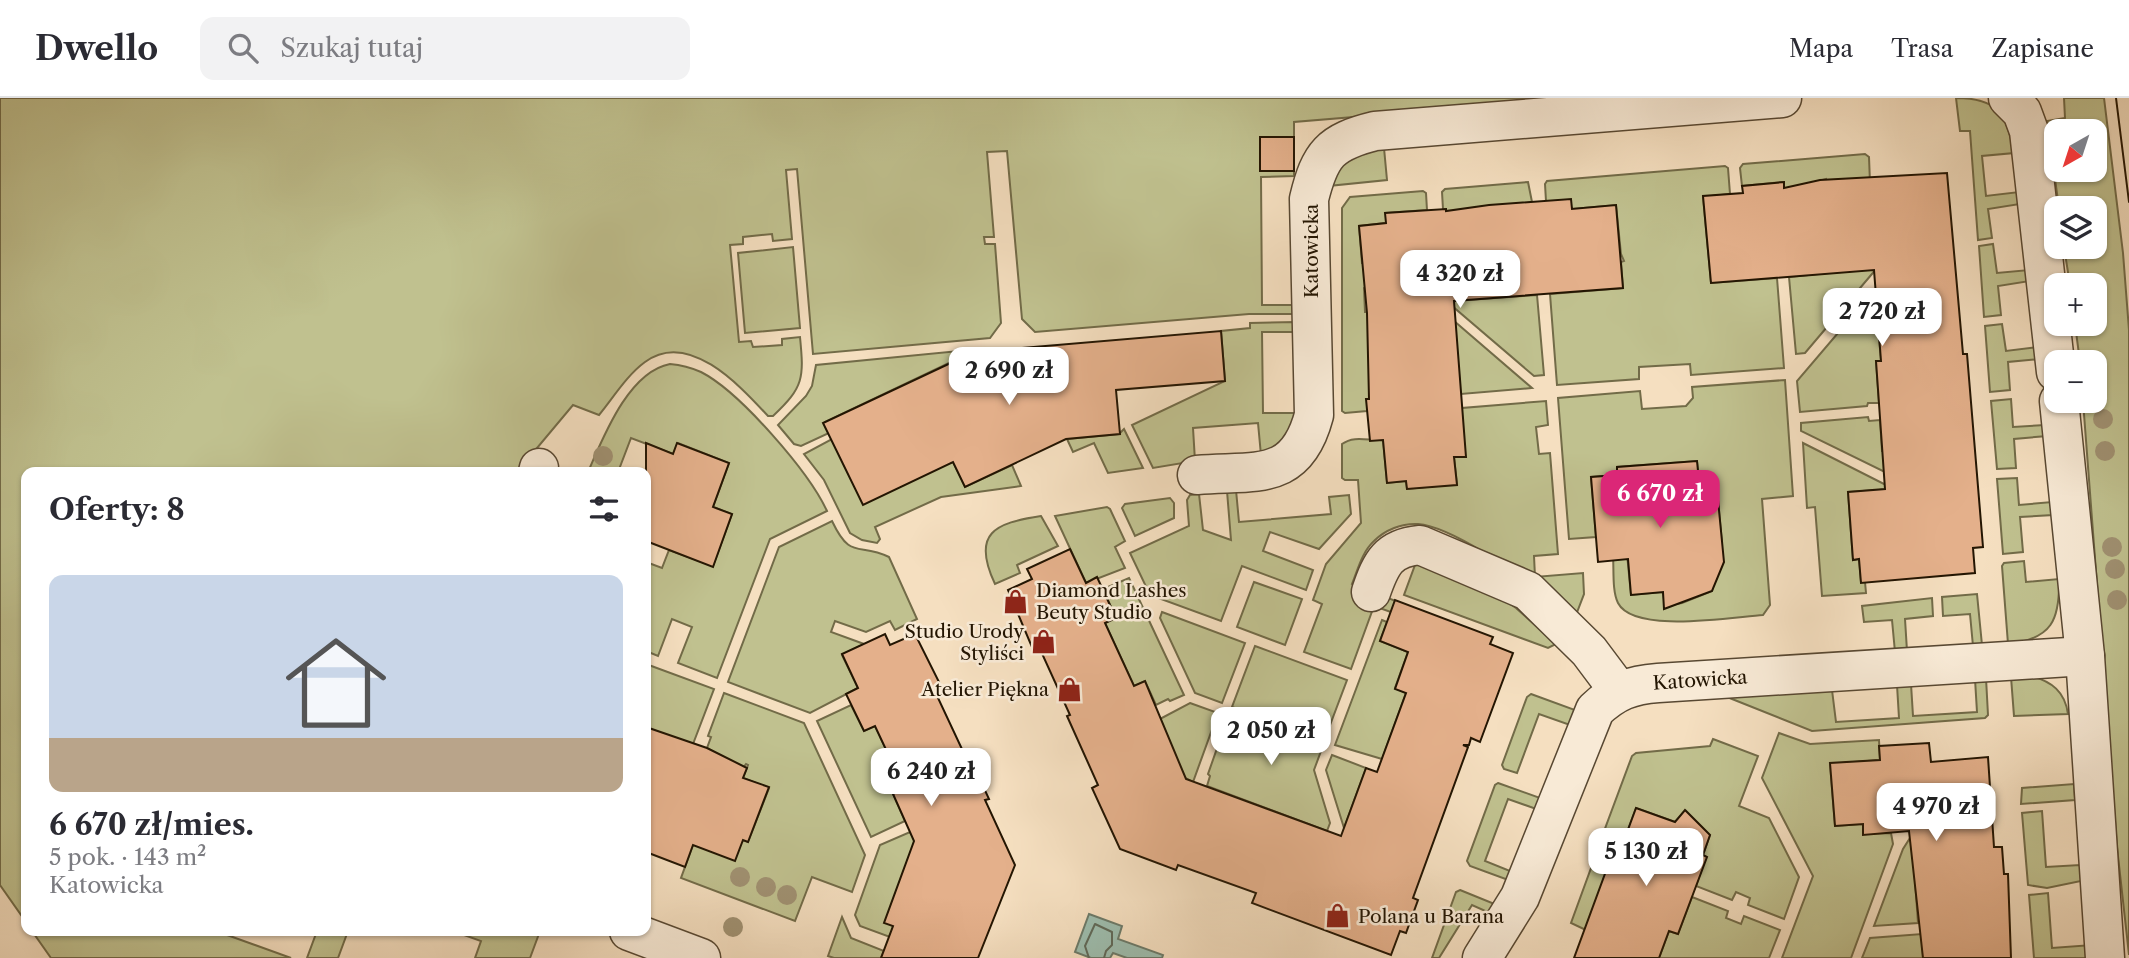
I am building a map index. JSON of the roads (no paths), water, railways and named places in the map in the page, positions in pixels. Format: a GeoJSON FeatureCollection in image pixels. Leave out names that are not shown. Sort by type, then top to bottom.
{"type":"FeatureCollection","features":[{"type":"Feature","properties":{"kind":"street","name":"Katowicka"},"geometry":{"type":"LineString","coordinates":[[1197,475],[1279,468],[1296,455],[1307,438],[1314,415],[1309,200],[1315,176],[1328,153],[1346,138],[1375,131],[1782,98]]}},
{"type":"Feature","properties":{"kind":"street"},"geometry":{"type":"LineString","coordinates":[[2008,98],[2022,112],[2029,131],[2054,350]]}},
{"type":"Feature","properties":{"kind":"street"},"geometry":{"type":"LineString","coordinates":[[2060,413],[2085,656],[2105,958]]}},
{"type":"Feature","properties":{"kind":"street"},"geometry":{"type":"LineString","coordinates":[[1371,592],[1379,570],[1388,557],[1402,547],[1420,544],[1528,591],[1590,651],[1619,691]]}},
{"type":"Feature","properties":{"kind":"street","name":"Katowicka"},"geometry":{"type":"LineString","coordinates":[[1482,958],[1520,897],[1595,710],[1619,691],[1635,685],[1685,681],[2085,656]]}},
{"type":"Feature","properties":{"kind":"street"},"geometry":{"type":"LineString","coordinates":[[642,936],[701,958]]}},
{"type":"Feature","properties":{"kind":"water"},"geometry":{"type":"Polygon","coordinates":[[[1089,914],[1122,926],[1118,939],[1163,955],[1162,958],[1127,958],[1113,953],[1110,958],[1091,958],[1075,952],[1089,914]]]}},
{"type":"Feature","properties":{"kind":"tram line"},"geometry":{"type":"LineString","coordinates":[[2116,98],[2129,202]]}},
{"type":"Feature","properties":{"kind":"place","name":"Diamond Lashes Beuty Studio"},"geometry":{"type":"Point","coordinates":[1016,601]}},
{"type":"Feature","properties":{"kind":"place","name":"Studio Urody Styliści"},"geometry":{"type":"Point","coordinates":[1044,642]}},
{"type":"Feature","properties":{"kind":"place","name":"Atelier Piękna"},"geometry":{"type":"Point","coordinates":[1069,689]}},
{"type":"Feature","properties":{"kind":"place","name":"Polana u Barana"},"geometry":{"type":"Point","coordinates":[1338,916]}}]}
